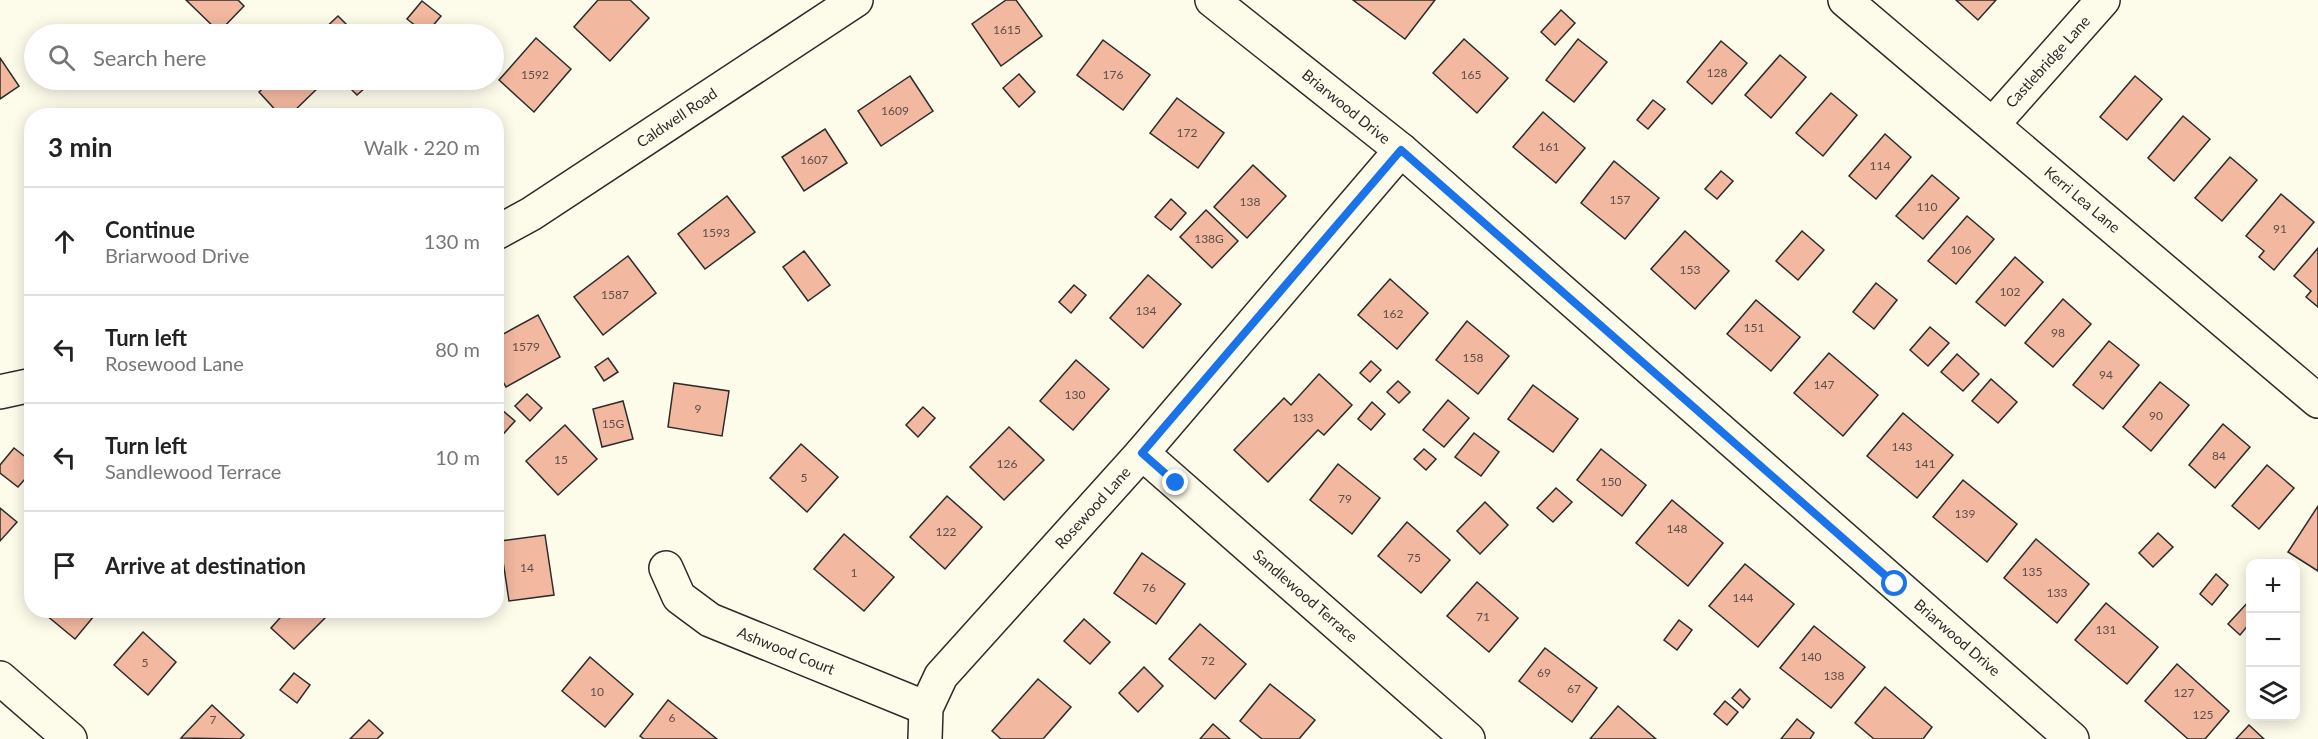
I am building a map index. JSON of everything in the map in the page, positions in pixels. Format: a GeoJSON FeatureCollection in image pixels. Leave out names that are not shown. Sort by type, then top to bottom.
{"type":"FeatureCollection","features":[{"type":"Feature","properties":{"kind":"street","name":"Caldwell Road"},"geometry":{"type":"LineString","coordinates":[[504,228],[540,208],[856,0]]}},
{"type":"Feature","properties":{"kind":"street","name":"Briarwood Drive"},"geometry":{"type":"LineString","coordinates":[[1212,0],[1401,150],[2072,739]]}},
{"type":"Feature","properties":{"kind":"street","name":"Kerri Lea Lane"},"geometry":{"type":"LineString","coordinates":[[1845,0],[2318,401]]}},
{"type":"Feature","properties":{"kind":"street","name":"Castlebridge Lane"},"geometry":{"type":"LineString","coordinates":[[1993,124],[2103,0]]}},
{"type":"Feature","properties":{"kind":"street","name":"Rosewood Lane"},"geometry":{"type":"LineString","coordinates":[[925,723],[941,676],[1142,453],[1401,150]]}},
{"type":"Feature","properties":{"kind":"street"},"geometry":{"type":"LineString","coordinates":[[0,392],[24,387]]}},
{"type":"Feature","properties":{"kind":"street","name":"Sandlewood Terrace"},"geometry":{"type":"LineString","coordinates":[[1142,453],[1468,739]]}},
{"type":"Feature","properties":{"kind":"street","name":"Ashwood Court"},"geometry":{"type":"LineString","coordinates":[[666,568],[679,597],[710,620],[925,723]]}},
{"type":"Feature","properties":{"kind":"street"},"geometry":{"type":"LineString","coordinates":[[0,678],[69,739]]}},
{"type":"Feature","properties":{"kind":"building"},"geometry":{"type":"Polygon","coordinates":[[[186,0],[238,0],[244,6],[227,24],[211,24],[186,0]]]}},
{"type":"Feature","properties":{"kind":"building"},"geometry":{"type":"Polygon","coordinates":[[[598,0],[630,0],[649,18],[610,61],[574,27],[598,0]]]}},
{"type":"Feature","properties":{"kind":"building"},"geometry":{"type":"Polygon","coordinates":[[[1006,0],[1016,0],[1042,36],[1001,66],[972,24],[1006,0]]]}},
{"type":"Feature","properties":{"kind":"building"},"geometry":{"type":"Polygon","coordinates":[[[1353,0],[1435,0],[1405,39],[1353,0]]]}},
{"type":"Feature","properties":{"kind":"building"},"geometry":{"type":"Polygon","coordinates":[[[1956,0],[1996,0],[1978,20],[1956,0]]]}},
{"type":"Feature","properties":{"kind":"building"},"geometry":{"type":"Polygon","coordinates":[[[422,1],[441,16],[434,24],[413,24],[407,19],[422,1]]]}},
{"type":"Feature","properties":{"kind":"building"},"geometry":{"type":"Polygon","coordinates":[[[1561,10],[1575,23],[1555,45],[1541,32],[1561,10]]]}},
{"type":"Feature","properties":{"kind":"building"},"geometry":{"type":"Polygon","coordinates":[[[338,16],[346,24],[330,24],[338,16]]]}},
{"type":"Feature","properties":{"kind":"building"},"geometry":{"type":"Polygon","coordinates":[[[536,38],[571,69],[534,112],[504,85],[504,74],[536,38]]]}},
{"type":"Feature","properties":{"kind":"building"},"geometry":{"type":"Polygon","coordinates":[[[1464,39],[1508,78],[1477,113],[1433,73],[1464,39]]]}},
{"type":"Feature","properties":{"kind":"building"},"geometry":{"type":"Polygon","coordinates":[[[1578,39],[1607,62],[1574,102],[1546,80],[1578,39]]]}},
{"type":"Feature","properties":{"kind":"building"},"geometry":{"type":"Polygon","coordinates":[[[1103,40],[1150,75],[1123,110],[1077,75],[1103,40]]]}},
{"type":"Feature","properties":{"kind":"building"},"geometry":{"type":"Polygon","coordinates":[[[1721,41],[1747,63],[1712,104],[1687,82],[1721,41]]]}},
{"type":"Feature","properties":{"kind":"building"},"geometry":{"type":"Polygon","coordinates":[[[1780,55],[1806,77],[1771,118],[1745,95],[1780,55]]]}},
{"type":"Feature","properties":{"kind":"building"},"geometry":{"type":"Polygon","coordinates":[[[0,58],[19,86],[0,99],[0,58]]]}},
{"type":"Feature","properties":{"kind":"building"},"geometry":{"type":"Polygon","coordinates":[[[1019,74],[1035,92],[1019,107],[1003,88],[1019,74]]]}},
{"type":"Feature","properties":{"kind":"building"},"geometry":{"type":"Polygon","coordinates":[[[910,76],[933,111],[881,146],[858,111],[910,76]]]}},
{"type":"Feature","properties":{"kind":"building"},"geometry":{"type":"Polygon","coordinates":[[[2135,76],[2162,99],[2127,140],[2100,117],[2135,76]]]}},
{"type":"Feature","properties":{"kind":"building"},"geometry":{"type":"Polygon","coordinates":[[[261,90],[316,90],[297,108],[274,108],[259,92],[261,90]]]}},
{"type":"Feature","properties":{"kind":"building"},"geometry":{"type":"Polygon","coordinates":[[[352,90],[363,90],[357,95],[352,90]]]}},
{"type":"Feature","properties":{"kind":"building"},"geometry":{"type":"Polygon","coordinates":[[[1831,93],[1857,115],[1823,156],[1796,133],[1831,93]]]}},
{"type":"Feature","properties":{"kind":"building"},"geometry":{"type":"Polygon","coordinates":[[[1177,98],[1224,133],[1198,168],[1150,133],[1177,98]]]}},
{"type":"Feature","properties":{"kind":"building"},"geometry":{"type":"Polygon","coordinates":[[[1653,100],[1665,109],[1648,129],[1637,120],[1653,100]]]}},
{"type":"Feature","properties":{"kind":"building"},"geometry":{"type":"Polygon","coordinates":[[[1543,112],[1585,148],[1556,183],[1513,147],[1543,112]]]}},
{"type":"Feature","properties":{"kind":"building"},"geometry":{"type":"Polygon","coordinates":[[[2183,116],[2210,139],[2174,181],[2148,158],[2183,116]]]}},
{"type":"Feature","properties":{"kind":"building"},"geometry":{"type":"Polygon","coordinates":[[[825,129],[847,163],[804,191],[782,157],[825,129]]]}},
{"type":"Feature","properties":{"kind":"building"},"geometry":{"type":"Polygon","coordinates":[[[1885,134],[1911,157],[1876,199],[1849,176],[1885,134]]]}},
{"type":"Feature","properties":{"kind":"building"},"geometry":{"type":"Polygon","coordinates":[[[2230,157],[2257,180],[2222,221],[2195,198],[2230,157]]]}},
{"type":"Feature","properties":{"kind":"building"},"geometry":{"type":"Polygon","coordinates":[[[1614,161],[1659,198],[1625,239],[1581,203],[1614,161]]]}},
{"type":"Feature","properties":{"kind":"building"},"geometry":{"type":"Polygon","coordinates":[[[1253,165],[1286,196],[1247,238],[1214,207],[1253,165]]]}},
{"type":"Feature","properties":{"kind":"building"},"geometry":{"type":"Polygon","coordinates":[[[1721,171],[1733,181],[1717,199],[1705,189],[1721,171]]]}},
{"type":"Feature","properties":{"kind":"building"},"geometry":{"type":"Polygon","coordinates":[[[1932,175],[1959,198],[1923,239],[1896,216],[1932,175]]]}},
{"type":"Feature","properties":{"kind":"building"},"geometry":{"type":"Polygon","coordinates":[[[2281,194],[2314,222],[2274,270],[2259,257],[2264,251],[2246,236],[2281,194]]]}},
{"type":"Feature","properties":{"kind":"building"},"geometry":{"type":"Polygon","coordinates":[[[727,196],[755,232],[705,269],[678,234],[727,196]]]}},
{"type":"Feature","properties":{"kind":"building"},"geometry":{"type":"Polygon","coordinates":[[[1171,199],[1186,213],[1171,230],[1155,217],[1171,199]]]}},
{"type":"Feature","properties":{"kind":"building"},"geometry":{"type":"Polygon","coordinates":[[[1206,210],[1238,241],[1212,268],[1180,237],[1206,210]]]}},
{"type":"Feature","properties":{"kind":"building"},"geometry":{"type":"Polygon","coordinates":[[[1967,216],[1994,239],[1956,284],[1928,261],[1967,216]]]}},
{"type":"Feature","properties":{"kind":"building"},"geometry":{"type":"Polygon","coordinates":[[[1685,231],[1729,271],[1695,309],[1651,269],[1685,231]]]}},
{"type":"Feature","properties":{"kind":"building"},"geometry":{"type":"Polygon","coordinates":[[[1802,231],[1824,250],[1798,280],[1776,261],[1802,231]]]}},
{"type":"Feature","properties":{"kind":"building"},"geometry":{"type":"Polygon","coordinates":[[[2318,248],[2318,307],[2306,297],[2311,291],[2294,276],[2318,248]]]}},
{"type":"Feature","properties":{"kind":"building"},"geometry":{"type":"Polygon","coordinates":[[[804,251],[830,285],[808,301],[783,267],[804,251]]]}},
{"type":"Feature","properties":{"kind":"building"},"geometry":{"type":"Polygon","coordinates":[[[628,256],[656,293],[603,335],[574,297],[628,256]]]}},
{"type":"Feature","properties":{"kind":"building"},"geometry":{"type":"Polygon","coordinates":[[[2015,257],[2043,282],[2005,326],[1976,302],[2015,257]]]}},
{"type":"Feature","properties":{"kind":"building"},"geometry":{"type":"Polygon","coordinates":[[[1148,275],[1181,304],[1143,348],[1110,318],[1148,275]]]}},
{"type":"Feature","properties":{"kind":"building"},"geometry":{"type":"Polygon","coordinates":[[[1390,279],[1428,313],[1397,349],[1358,315],[1390,279]]]}},
{"type":"Feature","properties":{"kind":"building"},"geometry":{"type":"Polygon","coordinates":[[[1876,283],[1897,300],[1874,329],[1853,312],[1876,283]]]}},
{"type":"Feature","properties":{"kind":"building"},"geometry":{"type":"Polygon","coordinates":[[[1074,285],[1086,295],[1071,313],[1059,302],[1074,285]]]}},
{"type":"Feature","properties":{"kind":"building"},"geometry":{"type":"Polygon","coordinates":[[[2063,299],[2091,324],[2053,367],[2025,343],[2063,299]]]}},
{"type":"Feature","properties":{"kind":"building"},"geometry":{"type":"Polygon","coordinates":[[[1756,300],[1800,337],[1771,371],[1727,334],[1756,300]]]}},
{"type":"Feature","properties":{"kind":"building"},"geometry":{"type":"Polygon","coordinates":[[[538,315],[560,357],[506,387],[504,383],[504,334],[538,315]]]}},
{"type":"Feature","properties":{"kind":"building"},"geometry":{"type":"Polygon","coordinates":[[[1467,321],[1509,356],[1478,394],[1436,360],[1467,321]]]}},
{"type":"Feature","properties":{"kind":"building"},"geometry":{"type":"Polygon","coordinates":[[[1930,327],[1949,343],[1928,366],[1910,350],[1930,327]]]}},
{"type":"Feature","properties":{"kind":"building"},"geometry":{"type":"Polygon","coordinates":[[[2109,341],[2139,365],[2103,409],[2073,385],[2109,341]]]}},
{"type":"Feature","properties":{"kind":"building"},"geometry":{"type":"Polygon","coordinates":[[[1829,353],[1878,395],[1843,436],[1794,393],[1829,353]]]}},
{"type":"Feature","properties":{"kind":"building"},"geometry":{"type":"Polygon","coordinates":[[[1957,354],[1979,374],[1963,391],[1941,372],[1957,354]]]}},
{"type":"Feature","properties":{"kind":"building"},"geometry":{"type":"Polygon","coordinates":[[[608,358],[618,372],[604,381],[595,367],[608,358]]]}},
{"type":"Feature","properties":{"kind":"building"},"geometry":{"type":"Polygon","coordinates":[[[1076,360],[1109,389],[1073,430],[1040,401],[1076,360]]]}},
{"type":"Feature","properties":{"kind":"building"},"geometry":{"type":"Polygon","coordinates":[[[1371,361],[1381,370],[1370,382],[1360,373],[1371,361]]]}},
{"type":"Feature","properties":{"kind":"building"},"geometry":{"type":"Polygon","coordinates":[[[1319,374],[1352,405],[1324,435],[1318,430],[1268,482],[1234,450],[1284,398],[1291,405],[1319,374]]]}},
{"type":"Feature","properties":{"kind":"building"},"geometry":{"type":"Polygon","coordinates":[[[1991,379],[2017,402],[1998,423],[1972,401],[1991,379]]]}},
{"type":"Feature","properties":{"kind":"building"},"geometry":{"type":"Polygon","coordinates":[[[1398,381],[1410,392],[1399,403],[1387,392],[1398,381]]]}},
{"type":"Feature","properties":{"kind":"building"},"geometry":{"type":"Polygon","coordinates":[[[2160,382],[2189,405],[2151,451],[2123,427],[2160,382]]]}},
{"type":"Feature","properties":{"kind":"building"},"geometry":{"type":"Polygon","coordinates":[[[674,383],[729,391],[722,436],[668,427],[674,383]]]}},
{"type":"Feature","properties":{"kind":"building"},"geometry":{"type":"Polygon","coordinates":[[[1533,385],[1578,419],[1553,452],[1508,419],[1533,385]]]}},
{"type":"Feature","properties":{"kind":"building"},"geometry":{"type":"Polygon","coordinates":[[[527,394],[542,408],[530,421],[515,406],[527,394]]]}},
{"type":"Feature","properties":{"kind":"building"},"geometry":{"type":"Polygon","coordinates":[[[1448,400],[1469,418],[1444,447],[1423,430],[1448,400]]]}},
{"type":"Feature","properties":{"kind":"building"},"geometry":{"type":"Polygon","coordinates":[[[623,401],[633,439],[602,447],[593,409],[623,401]]]}},
{"type":"Feature","properties":{"kind":"building"},"geometry":{"type":"Polygon","coordinates":[[[1372,402],[1385,414],[1371,430],[1358,419],[1372,402]]]}},
{"type":"Feature","properties":{"kind":"building"},"geometry":{"type":"Polygon","coordinates":[[[923,407],[935,418],[918,437],[906,425],[923,407]]]}},
{"type":"Feature","properties":{"kind":"building"},"geometry":{"type":"Polygon","coordinates":[[[504,412],[515,421],[504,433],[504,412]]]}},
{"type":"Feature","properties":{"kind":"building"},"geometry":{"type":"Polygon","coordinates":[[[1903,413],[1953,455],[1917,498],[1867,456],[1903,413]]]}},
{"type":"Feature","properties":{"kind":"building"},"geometry":{"type":"Polygon","coordinates":[[[2223,424],[2250,447],[2215,488],[2189,465],[2223,424]]]}},
{"type":"Feature","properties":{"kind":"building"},"geometry":{"type":"Polygon","coordinates":[[[565,425],[597,459],[558,495],[526,461],[565,425]]]}},
{"type":"Feature","properties":{"kind":"building"},"geometry":{"type":"Polygon","coordinates":[[[1009,427],[1044,460],[1004,500],[970,467],[1009,427]]]}},
{"type":"Feature","properties":{"kind":"building"},"geometry":{"type":"Polygon","coordinates":[[[1474,433],[1499,452],[1481,476],[1455,457],[1474,433]]]}},
{"type":"Feature","properties":{"kind":"building"},"geometry":{"type":"Polygon","coordinates":[[[801,444],[838,477],[807,512],[770,478],[801,444]]]}},
{"type":"Feature","properties":{"kind":"building"},"geometry":{"type":"Polygon","coordinates":[[[14,448],[24,456],[24,480],[18,487],[0,473],[0,465],[14,448]]]}},
{"type":"Feature","properties":{"kind":"building"},"geometry":{"type":"Polygon","coordinates":[[[1424,449],[1436,459],[1426,470],[1414,459],[1424,449]]]}},
{"type":"Feature","properties":{"kind":"building"},"geometry":{"type":"Polygon","coordinates":[[[1601,449],[1646,485],[1622,516],[1577,480],[1601,449]]]}},
{"type":"Feature","properties":{"kind":"building"},"geometry":{"type":"Polygon","coordinates":[[[1338,464],[1380,498],[1352,534],[1310,500],[1338,464]]]}},
{"type":"Feature","properties":{"kind":"building"},"geometry":{"type":"Polygon","coordinates":[[[2267,465],[2294,488],[2259,529],[2232,506],[2267,465]]]}},
{"type":"Feature","properties":{"kind":"building"},"geometry":{"type":"Polygon","coordinates":[[[1963,480],[2017,524],[1987,562],[1933,517],[1963,480]]]}},
{"type":"Feature","properties":{"kind":"building"},"geometry":{"type":"Polygon","coordinates":[[[1556,488],[1572,502],[1553,522],[1537,508],[1556,488]]]}},
{"type":"Feature","properties":{"kind":"building"},"geometry":{"type":"Polygon","coordinates":[[[947,496],[982,527],[945,569],[910,537],[947,496]]]}},
{"type":"Feature","properties":{"kind":"building"},"geometry":{"type":"Polygon","coordinates":[[[1672,500],[1723,543],[1688,586],[1636,543],[1672,500]]]}},
{"type":"Feature","properties":{"kind":"building"},"geometry":{"type":"Polygon","coordinates":[[[1485,502],[1508,525],[1480,554],[1457,531],[1485,502]]]}},
{"type":"Feature","properties":{"kind":"building"},"geometry":{"type":"Polygon","coordinates":[[[2318,506],[2318,571],[2288,552],[2318,506]]]}},
{"type":"Feature","properties":{"kind":"building"},"geometry":{"type":"Polygon","coordinates":[[[0,508],[17,522],[0,541],[0,508]]]}},
{"type":"Feature","properties":{"kind":"building"},"geometry":{"type":"Polygon","coordinates":[[[1407,522],[1450,560],[1421,593],[1378,556],[1407,522]]]}},
{"type":"Feature","properties":{"kind":"building"},"geometry":{"type":"Polygon","coordinates":[[[2158,533],[2173,547],[2153,567],[2139,553],[2158,533]]]}},
{"type":"Feature","properties":{"kind":"building"},"geometry":{"type":"Polygon","coordinates":[[[844,534],[894,577],[864,611],[814,569],[844,534]]]}},
{"type":"Feature","properties":{"kind":"building"},"geometry":{"type":"Polygon","coordinates":[[[545,535],[554,595],[509,601],[504,568],[504,540],[545,535]]]}},
{"type":"Feature","properties":{"kind":"building"},"geometry":{"type":"Polygon","coordinates":[[[2036,539],[2089,584],[2057,623],[2004,578],[2036,539]]]}},
{"type":"Feature","properties":{"kind":"building"},"geometry":{"type":"Polygon","coordinates":[[[1142,553],[1185,584],[1156,624],[1114,593],[1142,553]]]}},
{"type":"Feature","properties":{"kind":"building"},"geometry":{"type":"Polygon","coordinates":[[[1745,564],[1794,604],[1758,647],[1709,606],[1745,564]]]}},
{"type":"Feature","properties":{"kind":"building"},"geometry":{"type":"Polygon","coordinates":[[[2216,574],[2228,585],[2212,605],[2200,594],[2216,574]]]}},
{"type":"Feature","properties":{"kind":"building"},"geometry":{"type":"Polygon","coordinates":[[[1477,582],[1518,618],[1489,652],[1447,616],[1477,582]]]}},
{"type":"Feature","properties":{"kind":"building"},"geometry":{"type":"Polygon","coordinates":[[[2106,603],[2158,647],[2127,684],[2075,640],[2106,603]]]}},
{"type":"Feature","properties":{"kind":"building"},"geometry":{"type":"Polygon","coordinates":[[[2246,604],[2246,628],[2240,635],[2228,624],[2246,604]]]}},
{"type":"Feature","properties":{"kind":"building"},"geometry":{"type":"Polygon","coordinates":[[[50,618],[92,618],[75,639],[50,618]]]}},
{"type":"Feature","properties":{"kind":"building"},"geometry":{"type":"Polygon","coordinates":[[[280,618],[325,618],[294,649],[271,628],[280,618]]]}},
{"type":"Feature","properties":{"kind":"building"},"geometry":{"type":"Polygon","coordinates":[[[1084,619],[1110,642],[1090,664],[1064,641],[1084,619]]]}},
{"type":"Feature","properties":{"kind":"building"},"geometry":{"type":"Polygon","coordinates":[[[1679,620],[1692,630],[1677,650],[1664,640],[1679,620]]]}},
{"type":"Feature","properties":{"kind":"building"},"geometry":{"type":"Polygon","coordinates":[[[1200,624],[1246,664],[1215,699],[1169,659],[1200,624]]]}},
{"type":"Feature","properties":{"kind":"building"},"geometry":{"type":"Polygon","coordinates":[[[1814,626],[1865,667],[1831,708],[1780,668],[1814,626]]]}},
{"type":"Feature","properties":{"kind":"building"},"geometry":{"type":"Polygon","coordinates":[[[143,632],[176,662],[148,695],[114,665],[143,632]]]}},
{"type":"Feature","properties":{"kind":"building"},"geometry":{"type":"Polygon","coordinates":[[[1545,648],[1597,688],[1572,722],[1519,681],[1545,648]]]}},
{"type":"Feature","properties":{"kind":"building"},"geometry":{"type":"Polygon","coordinates":[[[590,657],[633,694],[605,727],[562,691],[590,657]]]}},
{"type":"Feature","properties":{"kind":"building"},"geometry":{"type":"Polygon","coordinates":[[[2177,664],[2229,711],[2205,739],[2188,739],[2145,701],[2177,664]]]}},
{"type":"Feature","properties":{"kind":"building"},"geometry":{"type":"Polygon","coordinates":[[[1144,667],[1163,686],[1138,712],[1119,693],[1144,667]]]}},
{"type":"Feature","properties":{"kind":"building"},"geometry":{"type":"Polygon","coordinates":[[[294,673],[310,685],[297,703],[280,690],[294,673]]]}},
{"type":"Feature","properties":{"kind":"building"},"geometry":{"type":"Polygon","coordinates":[[[1038,679],[1071,707],[1043,739],[1001,739],[992,731],[1038,679]]]}},
{"type":"Feature","properties":{"kind":"building"},"geometry":{"type":"Polygon","coordinates":[[[1270,684],[1315,720],[1299,739],[1262,739],[1240,721],[1270,684]]]}},
{"type":"Feature","properties":{"kind":"building"},"geometry":{"type":"Polygon","coordinates":[[[1885,687],[1932,727],[1923,739],[1874,739],[1855,723],[1885,687]]]}},
{"type":"Feature","properties":{"kind":"building"},"geometry":{"type":"Polygon","coordinates":[[[1740,689],[1750,699],[1743,708],[1732,698],[1740,689]]]}},
{"type":"Feature","properties":{"kind":"building"},"geometry":{"type":"Polygon","coordinates":[[[668,700],[717,739],[644,739],[640,736],[668,700]]]}},
{"type":"Feature","properties":{"kind":"building"},"geometry":{"type":"Polygon","coordinates":[[[1725,701],[1738,712],[1727,725],[1714,714],[1725,701]]]}},
{"type":"Feature","properties":{"kind":"building"},"geometry":{"type":"Polygon","coordinates":[[[212,705],[244,735],[240,739],[181,738],[212,705]]]}},
{"type":"Feature","properties":{"kind":"building"},"geometry":{"type":"Polygon","coordinates":[[[1618,706],[1656,739],[1590,739],[1618,706]]]}},
{"type":"Feature","properties":{"kind":"building"},"geometry":{"type":"Polygon","coordinates":[[[1797,719],[1814,733],[1810,739],[1781,739],[1797,719]]]}},
{"type":"Feature","properties":{"kind":"building"},"geometry":{"type":"Polygon","coordinates":[[[369,720],[383,733],[377,739],[350,739],[369,720]]]}},
{"type":"Feature","properties":{"kind":"building"},"geometry":{"type":"Polygon","coordinates":[[[1213,724],[1230,739],[1200,739],[1213,724]]]}},
{"type":"Feature","properties":{"kind":"building"},"geometry":{"type":"Polygon","coordinates":[[[2249,725],[2264,739],[2236,739],[2249,725]]]}},
{"type":"Feature","properties":{"kind":"route"},"geometry":{"type":"LineString","coordinates":[[1176,483],[1142,453],[1401,150],[1895,584]]}}]}
